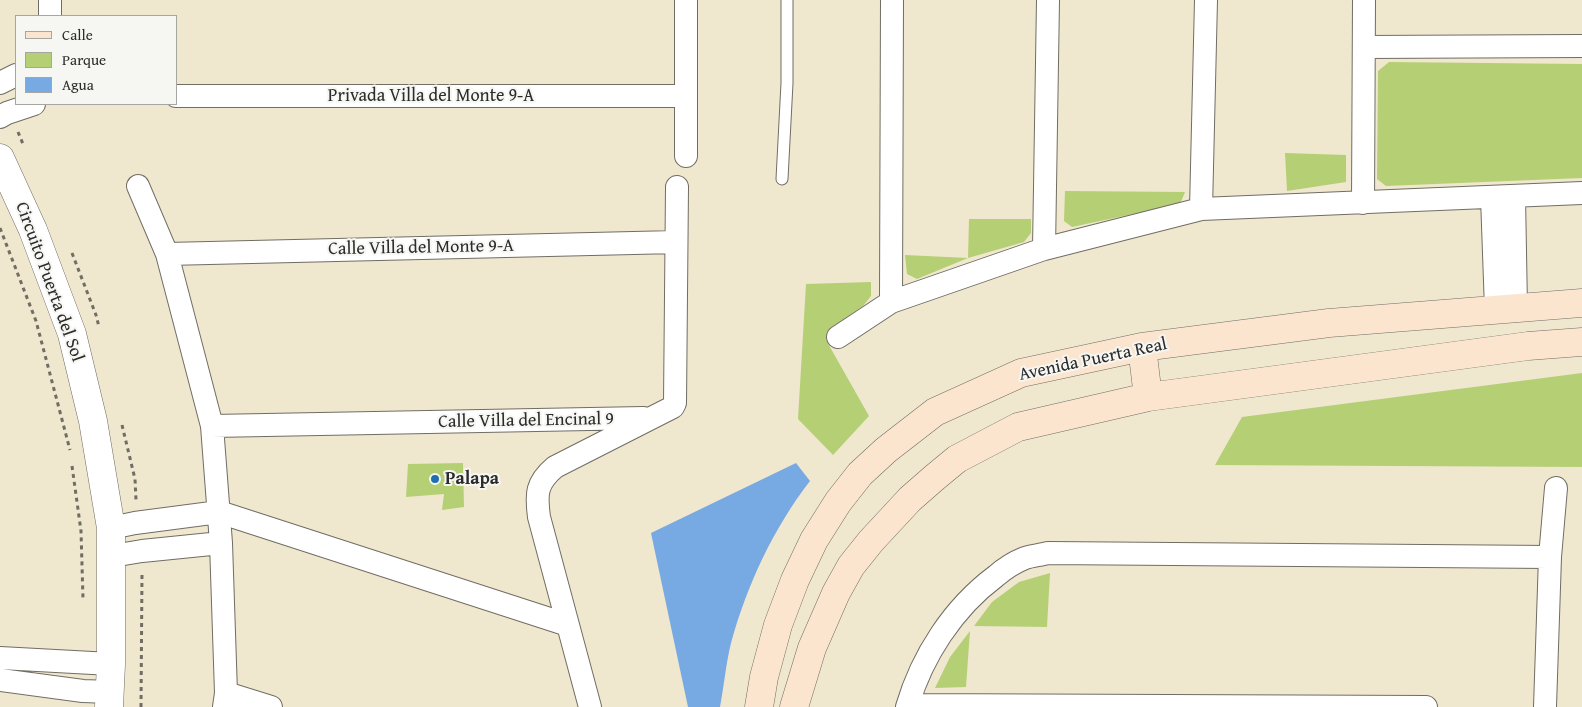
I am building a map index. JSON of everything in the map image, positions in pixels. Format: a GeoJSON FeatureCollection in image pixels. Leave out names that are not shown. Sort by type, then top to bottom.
{"type":"FeatureCollection","features":[{"type":"Feature","properties":{"kind":"main road","name":"Avenida Puerta Real"},"geometry":{"type":"LineString","coordinates":[[759,707],[764,677],[778,625],[795,580],[806,556],[838,502],[860,474],[886,450],[935,412],[1021,373],[1142,347],[1329,323],[1582,303]]}},
{"type":"Feature","properties":{"kind":"main road"},"geometry":{"type":"LineString","coordinates":[[794,707],[812,648],[836,593],[851,566],[871,541],[910,499],[957,459],[1018,427],[1148,397],[1528,346],[1582,342]]}},
{"type":"Feature","properties":{"kind":"main road"},"geometry":{"type":"LineString","coordinates":[[1142,347],[1148,397]]}},
{"type":"Feature","properties":{"kind":"street"},"geometry":{"type":"LineString","coordinates":[[50,0],[50,15]]}},
{"type":"Feature","properties":{"kind":"street"},"geometry":{"type":"LineString","coordinates":[[686,0],[686,156]]}},
{"type":"Feature","properties":{"kind":"street"},"geometry":{"type":"LineString","coordinates":[[891,302],[892,0]]}},
{"type":"Feature","properties":{"kind":"street"},"geometry":{"type":"LineString","coordinates":[[1044,249],[1048,0]]}},
{"type":"Feature","properties":{"kind":"street"},"geometry":{"type":"LineString","coordinates":[[1201,209],[1206,0]]}},
{"type":"Feature","properties":{"kind":"street"},"geometry":{"type":"LineString","coordinates":[[1363,203],[1364,0]]}},
{"type":"Feature","properties":{"kind":"street"},"geometry":{"type":"LineString","coordinates":[[1364,47],[1582,46]]}},
{"type":"Feature","properties":{"kind":"street"},"geometry":{"type":"LineString","coordinates":[[0,83],[15,76]]}},
{"type":"Feature","properties":{"kind":"street","name":"Privada Villa del Monte 9-A"},"geometry":{"type":"LineString","coordinates":[[178,96],[686,96]]}},
{"type":"Feature","properties":{"kind":"street"},"geometry":{"type":"LineString","coordinates":[[3,115],[31,105]]}},
{"type":"Feature","properties":{"kind":"street","name":"Circuito Puerta del Sol"},"geometry":{"type":"LineString","coordinates":[[0,158],[33,230],[72,334],[93,421],[123,525],[112,556],[112,664],[109,699],[83,691],[0,680]]}},
{"type":"Feature","properties":{"kind":"street"},"geometry":{"type":"LineString","coordinates":[[138,186],[167,254],[212,426],[222,543],[225,700],[270,707]]}},
{"type":"Feature","properties":{"kind":"street"},"geometry":{"type":"LineString","coordinates":[[650,418],[673,407],[675,403],[677,187]]}},
{"type":"Feature","properties":{"kind":"street"},"geometry":{"type":"LineString","coordinates":[[838,337],[891,302],[1044,249],[1201,209],[1582,193]]}},
{"type":"Feature","properties":{"kind":"street"},"geometry":{"type":"LineString","coordinates":[[1504,251],[1514,196]]}},
{"type":"Feature","properties":{"kind":"street"},"geometry":{"type":"LineString","coordinates":[[1492,197],[1504,251],[1506,309]]}},
{"type":"Feature","properties":{"kind":"street","name":"Calle Villa del Monte 9-A"},"geometry":{"type":"LineString","coordinates":[[167,254],[676,242]]}},
{"type":"Feature","properties":{"kind":"street","name":"Calle Villa del Encinal 9"},"geometry":{"type":"LineString","coordinates":[[212,426],[650,418]]}},
{"type":"Feature","properties":{"kind":"street","name":"Calle Villa del Encinal 9"},"geometry":{"type":"LineString","coordinates":[[590,707],[539,517],[536,499],[540,483],[546,474],[554,468],[650,418]]}},
{"type":"Feature","properties":{"kind":"street"},"geometry":{"type":"LineString","coordinates":[[1545,707],[1550,557],[1556,488]]}},
{"type":"Feature","properties":{"kind":"street"},"geometry":{"type":"LineString","coordinates":[[123,525],[218,512],[568,625]]}},
{"type":"Feature","properties":{"kind":"street"},"geometry":{"type":"LineString","coordinates":[[112,556],[222,543]]}},
{"type":"Feature","properties":{"kind":"street"},"geometry":{"type":"LineString","coordinates":[[1426,707],[908,706],[926,659],[954,616],[978,589],[1003,570],[1025,558],[1048,553],[1550,557]]}},
{"type":"Feature","properties":{"kind":"street"},"geometry":{"type":"LineString","coordinates":[[0,658],[112,664]]}},
{"type":"Feature","properties":{"kind":"lane"},"geometry":{"type":"LineString","coordinates":[[782,179],[787,84],[787,0]]}},
{"type":"Feature","properties":{"kind":"path"},"geometry":{"type":"LineString","coordinates":[[0,228],[36,321],[71,454]]}},
{"type":"Feature","properties":{"kind":"path"},"geometry":{"type":"LineString","coordinates":[[72,464],[81,531],[83,605]]}},
{"type":"Feature","properties":{"kind":"green space"},"geometry":{"type":"Polygon","coordinates":[[[1389,62],[1582,64],[1582,178],[1386,186],[1377,179],[1378,71],[1389,62]]]}},
{"type":"Feature","properties":{"kind":"green space"},"geometry":{"type":"Polygon","coordinates":[[[1285,153],[1346,155],[1346,182],[1287,191],[1285,153]]]}},
{"type":"Feature","properties":{"kind":"green space"},"geometry":{"type":"Polygon","coordinates":[[[1065,191],[1185,192],[1180,204],[1072,227],[1064,221],[1065,191]]]}},
{"type":"Feature","properties":{"kind":"green space"},"geometry":{"type":"Polygon","coordinates":[[[969,219],[1031,219],[1031,233],[1024,242],[968,258],[969,219]]]}},
{"type":"Feature","properties":{"kind":"green space"},"geometry":{"type":"Polygon","coordinates":[[[905,255],[968,258],[917,279],[907,274],[905,255]]]}},
{"type":"Feature","properties":{"kind":"green space"},"geometry":{"type":"Polygon","coordinates":[[[871,282],[871,296],[863,306],[832,327],[826,340],[869,416],[833,455],[798,419],[806,284],[871,282]]]}},
{"type":"Feature","properties":{"kind":"green space"},"geometry":{"type":"Polygon","coordinates":[[[1582,373],[1582,467],[1215,465],[1242,417],[1582,373]]]}},
{"type":"Feature","properties":{"kind":"green space","name":"Palapa"},"geometry":{"type":"Polygon","coordinates":[[[463,463],[464,507],[442,510],[444,494],[406,497],[408,464],[463,463]]]}},
{"type":"Feature","properties":{"kind":"green space"},"geometry":{"type":"Polygon","coordinates":[[[1050,573],[1047,627],[974,626],[992,602],[1019,582],[1050,573]]]}},
{"type":"Feature","properties":{"kind":"green space"},"geometry":{"type":"Polygon","coordinates":[[[970,631],[966,687],[935,688],[950,657],[970,631]]]}},
{"type":"Feature","properties":{"kind":"water"},"geometry":{"type":"Polygon","coordinates":[[[796,463],[810,481],[784,518],[753,579],[731,643],[720,707],[688,707],[651,533],[796,463]]]}},
{"type":"Feature","properties":{"kind":"place","name":"Palapa"},"geometry":{"type":"Point","coordinates":[435,479]}}]}
